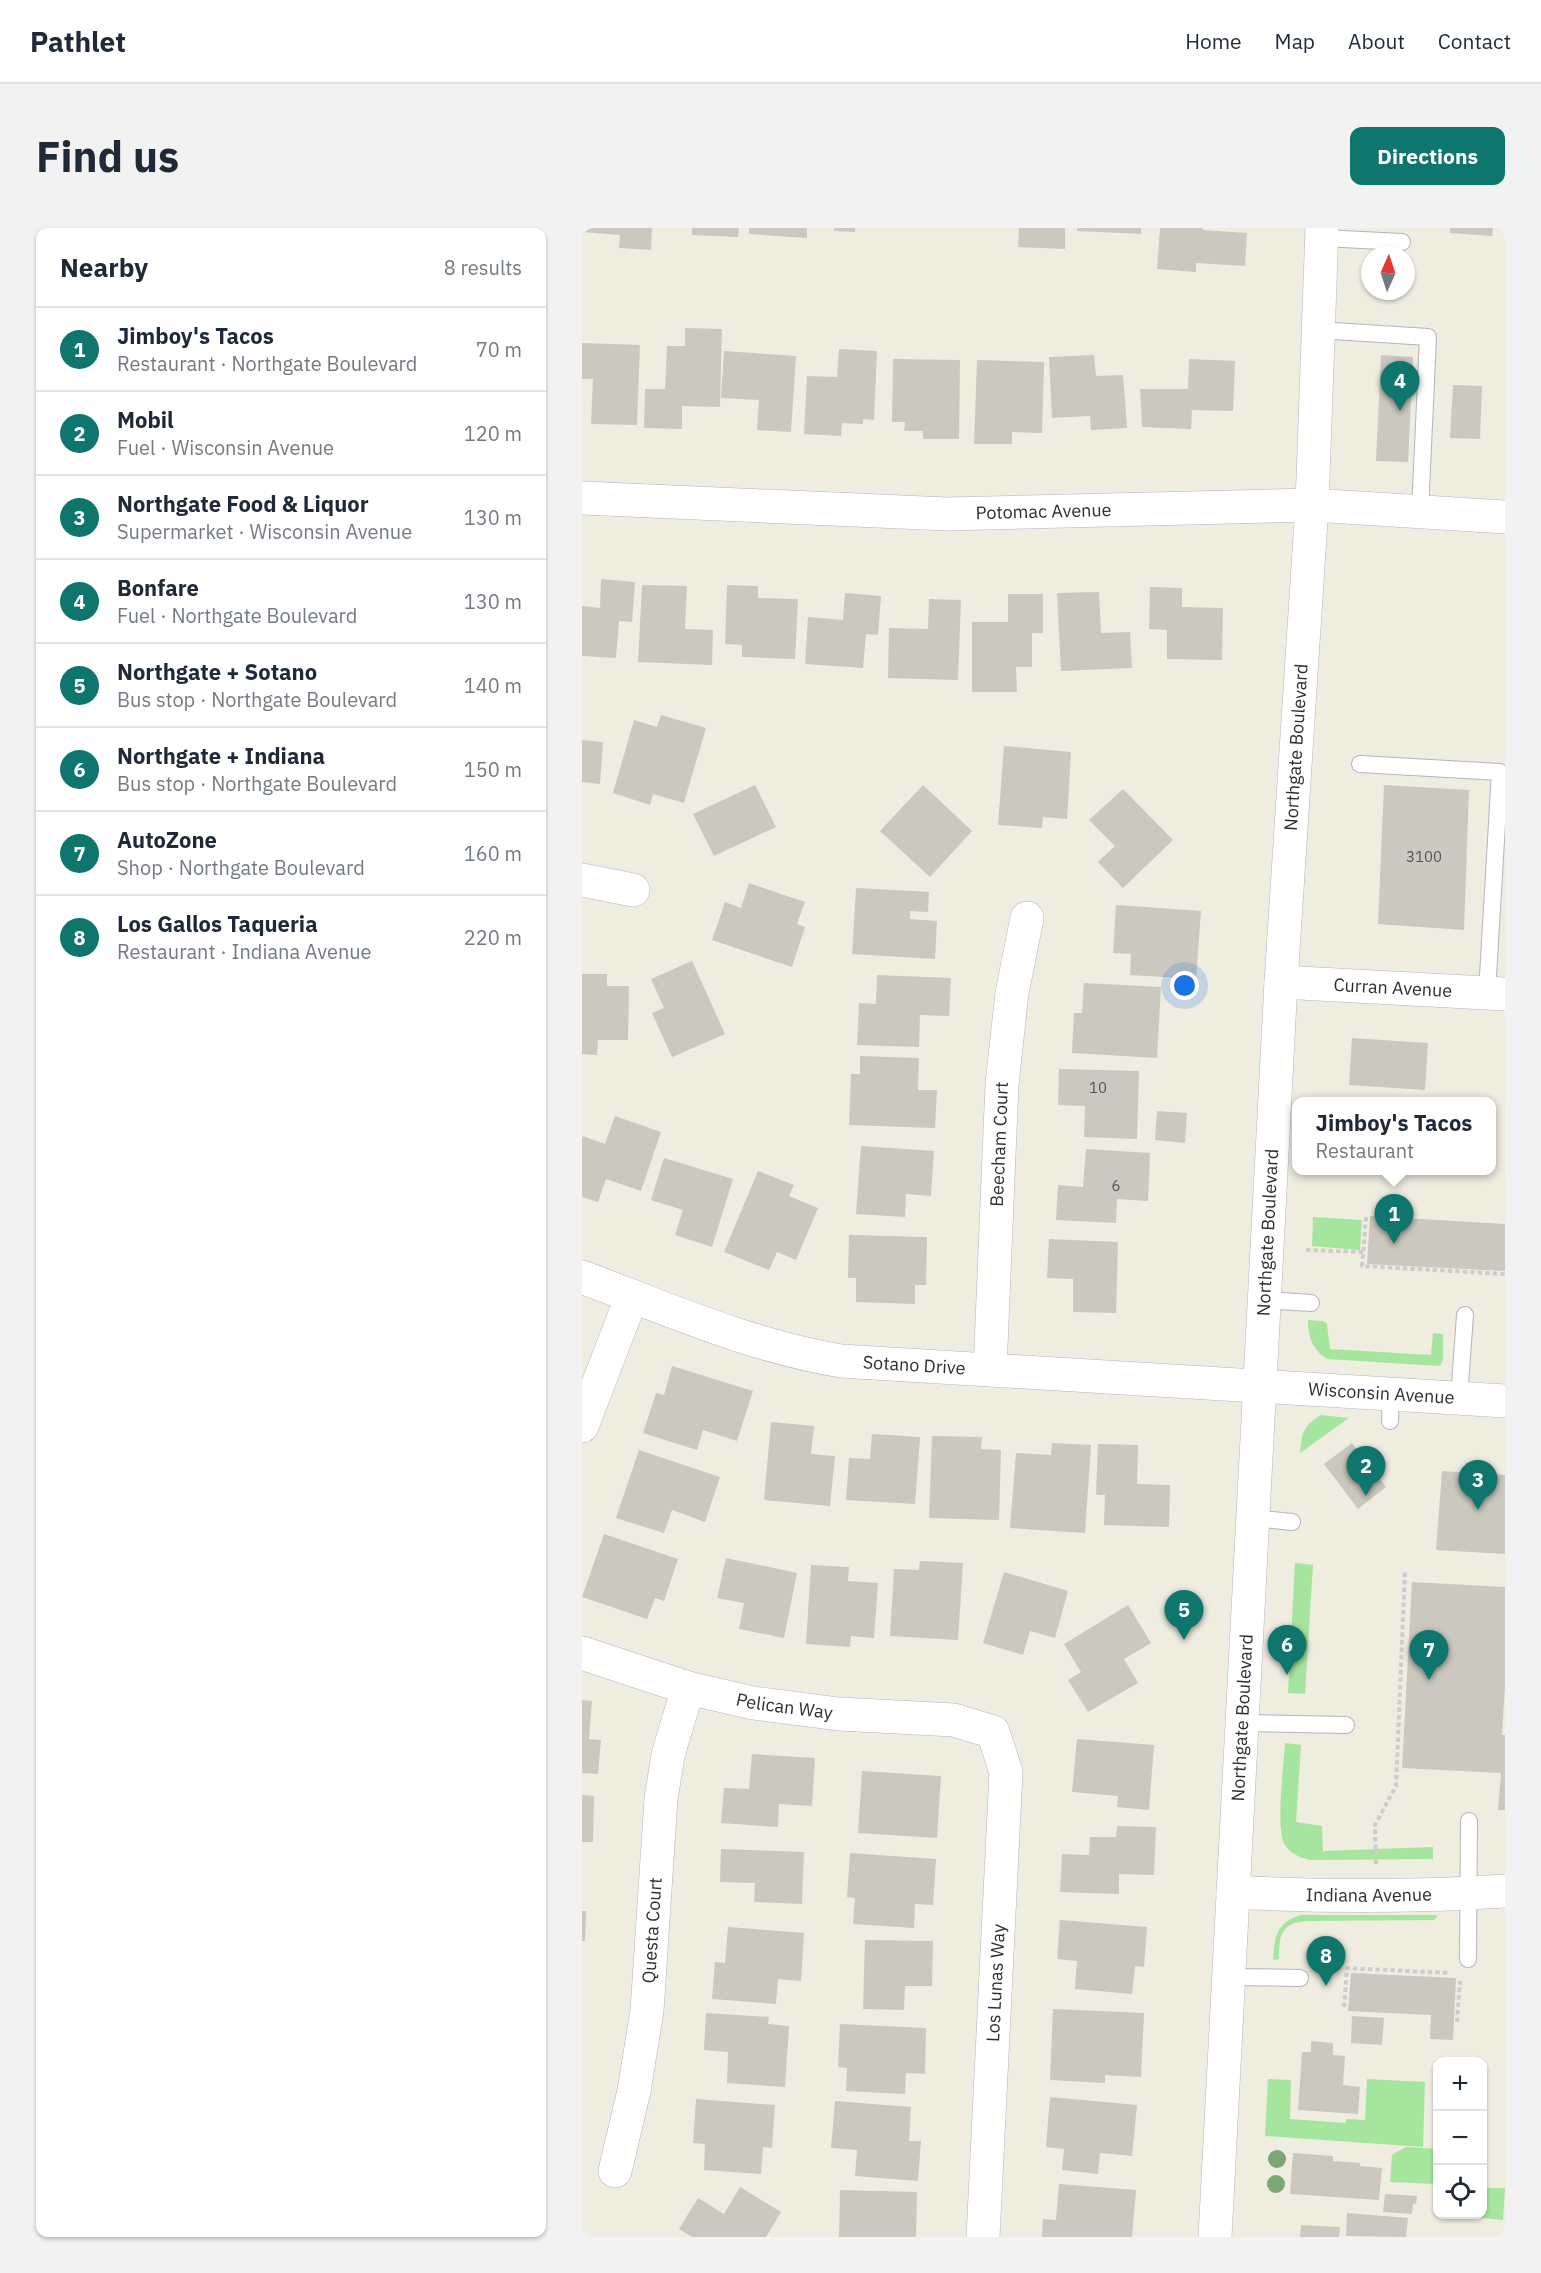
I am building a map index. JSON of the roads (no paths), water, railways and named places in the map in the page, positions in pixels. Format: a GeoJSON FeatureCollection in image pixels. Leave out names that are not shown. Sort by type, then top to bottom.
{"type":"FeatureCollection","features":[{"type":"Feature","properties":{"kind":"street","name":"Northgate Boulevard"},"geometry":{"type":"LineString","coordinates":[[1215,2237],[1281,982],[1312,506],[1322,233]]}},
{"type":"Feature","properties":{"kind":"street","name":"Potomac Avenue"},"geometry":{"type":"LineString","coordinates":[[582,498],[947,514],[1312,506],[1505,518]]}},
{"type":"Feature","properties":{"kind":"street"},"geometry":{"type":"LineString","coordinates":[[582,880],[633,890]]}},
{"type":"Feature","properties":{"kind":"street","name":"Beecham Court"},"geometry":{"type":"LineString","coordinates":[[990,1370],[1002,1084],[1012,993],[1027,918]]}},
{"type":"Feature","properties":{"kind":"street","name":"Curran Avenue"},"geometry":{"type":"LineString","coordinates":[[1281,982],[1496,994]]}},
{"type":"Feature","properties":{"kind":"street","name":"Sotano Drive"},"geometry":{"type":"LineString","coordinates":[[582,1277],[753,1341],[796,1353],[841,1361],[1260,1386]]}},
{"type":"Feature","properties":{"kind":"street"},"geometry":{"type":"LineString","coordinates":[[582,1426],[632,1296]]}},
{"type":"Feature","properties":{"kind":"street","name":"Wisconsin Avenue"},"geometry":{"type":"LineString","coordinates":[[1260,1386],[1390,1407],[1459,1398],[1505,1401]]}},
{"type":"Feature","properties":{"kind":"street","name":"Pelican Way"},"geometry":{"type":"LineString","coordinates":[[582,1653],[688,1688],[753,1703],[839,1714],[954,1720],[993,1732]]}},
{"type":"Feature","properties":{"kind":"street","name":"Questa Court"},"geometry":{"type":"LineString","coordinates":[[615,2171],[634,2091],[647,2011],[661,1799],[668,1755],[688,1688]]}},
{"type":"Feature","properties":{"kind":"street","name":"Los Lunas Way"},"geometry":{"type":"LineString","coordinates":[[983,2237],[1006,1772],[993,1732]]}},
{"type":"Feature","properties":{"kind":"street","name":"Indiana Avenue"},"geometry":{"type":"LineString","coordinates":[[1233,1892],[1309,1896],[1412,1897],[1505,1891]]}},
{"type":"Feature","properties":{"kind":"lane"},"geometry":{"type":"LineString","coordinates":[[1322,233],[1402,242]]}},
{"type":"Feature","properties":{"kind":"lane"},"geometry":{"type":"LineString","coordinates":[[1318,330],[1428,337],[1420,512]]}},
{"type":"Feature","properties":{"kind":"lane"},"geometry":{"type":"LineString","coordinates":[[1360,764],[1500,772],[1496,994]]}},
{"type":"Feature","properties":{"kind":"lane"},"geometry":{"type":"LineString","coordinates":[[1264,1300],[1311,1303]]}},
{"type":"Feature","properties":{"kind":"lane"},"geometry":{"type":"LineString","coordinates":[[1459,1398],[1465,1315]]}},
{"type":"Feature","properties":{"kind":"lane"},"geometry":{"type":"LineString","coordinates":[[1252,1518],[1292,1522]]}},
{"type":"Feature","properties":{"kind":"lane"},"geometry":{"type":"LineString","coordinates":[[1242,1723],[1346,1725]]}},
{"type":"Feature","properties":{"kind":"lane"},"geometry":{"type":"LineString","coordinates":[[1464,1966],[1469,1821]]}},
{"type":"Feature","properties":{"kind":"lane"},"geometry":{"type":"LineString","coordinates":[[1228,1977],[1300,1978]]}},
{"type":"Feature","properties":{"kind":"place","name":"Bonfare"},"geometry":{"type":"Point","coordinates":[1400,411]}},
{"type":"Feature","properties":{"kind":"place","name":"Jimboy's Tacos"},"geometry":{"type":"Point","coordinates":[1394,1244]}},
{"type":"Feature","properties":{"kind":"place","name":"Mobil"},"geometry":{"type":"Point","coordinates":[1366,1496]}},
{"type":"Feature","properties":{"kind":"place","name":"Northgate Food & Liquor"},"geometry":{"type":"Point","coordinates":[1478,1510]}},
{"type":"Feature","properties":{"kind":"place","name":"Northgate + Sotano"},"geometry":{"type":"Point","coordinates":[1184,1640]}},
{"type":"Feature","properties":{"kind":"place","name":"Northgate + Indiana"},"geometry":{"type":"Point","coordinates":[1287,1675]}},
{"type":"Feature","properties":{"kind":"place","name":"AutoZone"},"geometry":{"type":"Point","coordinates":[1429,1680]}},
{"type":"Feature","properties":{"kind":"place","name":"Los Gallos Taqueria"},"geometry":{"type":"Point","coordinates":[1326,1986]}}]}
